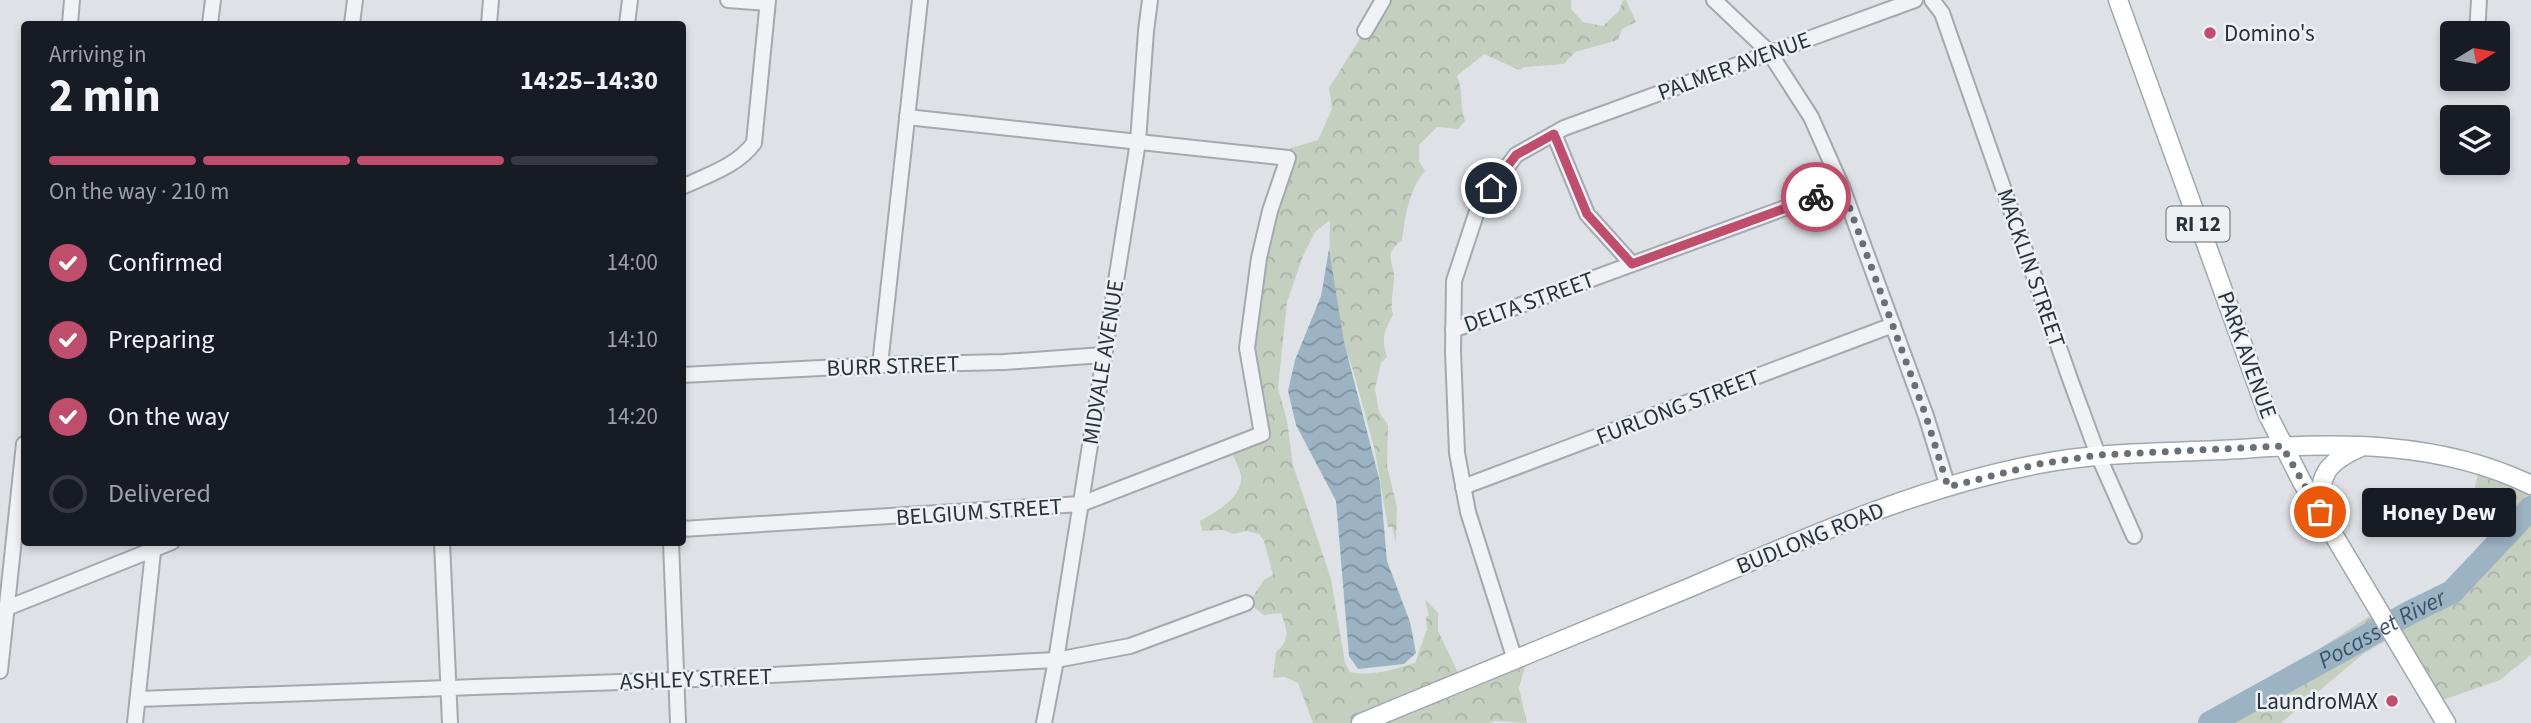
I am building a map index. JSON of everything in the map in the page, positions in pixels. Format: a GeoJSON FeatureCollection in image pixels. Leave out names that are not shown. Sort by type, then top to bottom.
{"type":"FeatureCollection","features":[{"type":"Feature","properties":{"kind":"main road","name":"PARK AVENUE"},"geometry":{"type":"LineString","coordinates":[[2118,0],[2268,415],[2282,446],[2446,723]]}},
{"type":"Feature","properties":{"kind":"main road","name":"BUDLONG ROAD"},"geometry":{"type":"LineString","coordinates":[[1361,723],[1837,526],[1948,487],[2039,464],[2098,455],[2282,446],[2362,446],[2431,453],[2497,470],[2527,483]]}},
{"type":"Feature","properties":{"kind":"main road"},"geometry":{"type":"LineString","coordinates":[[2320,512],[2320,489],[2326,470],[2339,457],[2362,446]]}},
{"type":"Feature","properties":{"kind":"street"},"geometry":{"type":"LineString","coordinates":[[70,21],[72,0]]}},
{"type":"Feature","properties":{"kind":"street"},"geometry":{"type":"LineString","coordinates":[[210,21],[213,0]]}},
{"type":"Feature","properties":{"kind":"street"},"geometry":{"type":"LineString","coordinates":[[352,21],[355,0]]}},
{"type":"Feature","properties":{"kind":"street"},"geometry":{"type":"LineString","coordinates":[[489,21],[491,0]]}},
{"type":"Feature","properties":{"kind":"street"},"geometry":{"type":"LineString","coordinates":[[627,21],[630,0]]}},
{"type":"Feature","properties":{"kind":"street"},"geometry":{"type":"LineString","coordinates":[[686,185],[732,163],[746,154],[754,143],[767,2],[728,0]]}},
{"type":"Feature","properties":{"kind":"street"},"geometry":{"type":"LineString","coordinates":[[880,365],[920,0]]}},
{"type":"Feature","properties":{"kind":"street","name":"MIDVALE AVENUE"},"geometry":{"type":"LineString","coordinates":[[1044,723],[1138,142],[1150,0]]}},
{"type":"Feature","properties":{"kind":"street"},"geometry":{"type":"LineString","coordinates":[[1714,0],[1769,52],[1811,117],[1842,187],[1893,325],[1948,487]]}},
{"type":"Feature","properties":{"kind":"street","name":"PALMER AVENUE"},"geometry":{"type":"LineString","coordinates":[[1515,660],[1468,512],[1457,453],[1454,281],[1479,205],[1516,155],[1577,123],[1915,0]]}},
{"type":"Feature","properties":{"kind":"street","name":"MACKLIN STREET"},"geometry":{"type":"LineString","coordinates":[[1932,0],[1942,13],[2098,455],[2134,536]]}},
{"type":"Feature","properties":{"kind":"street"},"geometry":{"type":"LineString","coordinates":[[2478,21],[2479,0]]}},
{"type":"Feature","properties":{"kind":"street"},"geometry":{"type":"LineString","coordinates":[[1365,31],[1378,1]]}},
{"type":"Feature","properties":{"kind":"street"},"geometry":{"type":"LineString","coordinates":[[907,117],[1138,142]]}},
{"type":"Feature","properties":{"kind":"street"},"geometry":{"type":"LineString","coordinates":[[1554,134],[1587,214],[1632,264]]}},
{"type":"Feature","properties":{"kind":"street","name":"BELGIUM STREET"},"geometry":{"type":"LineString","coordinates":[[686,529],[1081,505],[1262,434],[1247,348],[1259,258],[1270,211],[1288,158],[1138,142]]}},
{"type":"Feature","properties":{"kind":"street","name":"DELTA STREET"},"geometry":{"type":"LineString","coordinates":[[1453,330],[1842,187]]}},
{"type":"Feature","properties":{"kind":"street","name":"FURLONG STREET"},"geometry":{"type":"LineString","coordinates":[[1463,487],[1893,325]]}},
{"type":"Feature","properties":{"kind":"street","name":"BURR STREET"},"geometry":{"type":"LineString","coordinates":[[686,375],[1004,362],[1103,355]]}},
{"type":"Feature","properties":{"kind":"street"},"geometry":{"type":"LineString","coordinates":[[0,671],[21,473]]}},
{"type":"Feature","properties":{"kind":"street"},"geometry":{"type":"LineString","coordinates":[[7,608],[154,546],[135,723]]}},
{"type":"Feature","properties":{"kind":"street"},"geometry":{"type":"LineString","coordinates":[[442,546],[450,723]]}},
{"type":"Feature","properties":{"kind":"street"},"geometry":{"type":"LineString","coordinates":[[671,546],[678,723]]}},
{"type":"Feature","properties":{"kind":"street","name":"ASHLEY STREET"},"geometry":{"type":"LineString","coordinates":[[138,699],[676,680],[1056,660],[1130,646],[1245,603]]}},
{"type":"Feature","properties":{"kind":"green space"},"geometry":{"type":"Polygon","coordinates":[[[1384,0],[1571,0],[1571,9],[1583,22],[1603,26],[1619,11],[1623,0],[1626,0],[1636,22],[1622,29],[1618,40],[1575,52],[1564,64],[1525,67],[1519,70],[1484,54],[1457,76],[1465,121],[1458,129],[1437,127],[1419,145],[1419,161],[1425,171],[1411,195],[1402,240],[1391,255],[1394,275],[1393,315],[1384,335],[1387,357],[1381,363],[1375,389],[1379,412],[1388,425],[1387,466],[1397,507],[1396,543],[1392,527],[1388,527],[1375,451],[1353,370],[1334,317],[1329,269],[1330,220],[1315,232],[1303,256],[1287,302],[1278,388],[1287,421],[1293,465],[1331,579],[1345,663],[1350,672],[1375,673],[1415,663],[1427,629],[1426,617],[1429,616],[1425,599],[1438,613],[1438,631],[1462,681],[1528,656],[1519,688],[1527,723],[1313,723],[1298,683],[1285,677],[1273,678],[1276,652],[1286,639],[1281,613],[1264,615],[1248,603],[1265,579],[1273,575],[1264,541],[1259,534],[1247,531],[1234,534],[1223,530],[1202,531],[1200,521],[1227,503],[1238,491],[1241,476],[1230,449],[1260,436],[1248,342],[1286,155],[1291,148],[1318,140],[1332,109],[1329,88],[1384,0]]]}},
{"type":"Feature","properties":{"kind":"green space"},"geometry":{"type":"Polygon","coordinates":[[[2478,474],[2531,490],[2531,655],[2500,680],[2437,702],[2387,640],[2363,654],[2281,723],[2200,723],[2224,711],[2376,612],[2382,619],[2414,601],[2425,607],[2443,605],[2451,584],[2492,530],[2494,519],[2478,506],[2480,491],[2472,500],[2478,474]]]}},
{"type":"Feature","properties":{"kind":"water"},"geometry":{"type":"Polygon","coordinates":[[[1329,249],[1344,342],[1380,482],[1387,561],[1410,622],[1416,653],[1404,664],[1358,669],[1349,656],[1336,501],[1296,425],[1288,391],[1295,360],[1321,296],[1329,249]]]}},
{"type":"Feature","properties":{"kind":"waterway","name":"Pocasset River"},"geometry":{"type":"LineString","coordinates":[[2210,723],[2452,592],[2531,508]]}},
{"type":"Feature","properties":{"kind":"way so far"},"geometry":{"type":"LineString","coordinates":[[1816,197],[1842,187],[1926,416],[1948,487],[2039,464],[2098,455],[2282,446],[2320,512]]}},
{"type":"Feature","properties":{"kind":"place","name":"Domino's"},"geometry":{"type":"Point","coordinates":[2210,33]}},
{"type":"Feature","properties":{"kind":"place","name":"Honey Dew"},"geometry":{"type":"Point","coordinates":[2320,512]}},
{"type":"Feature","properties":{"kind":"place","name":"LaundroMAX"},"geometry":{"type":"Point","coordinates":[2392,701]}},
{"type":"Feature","properties":{"kind":"route"},"geometry":{"type":"LineString","coordinates":[[1491,188],[1516,155],[1554,134],[1587,214],[1632,264],[1816,197]]}}]}
